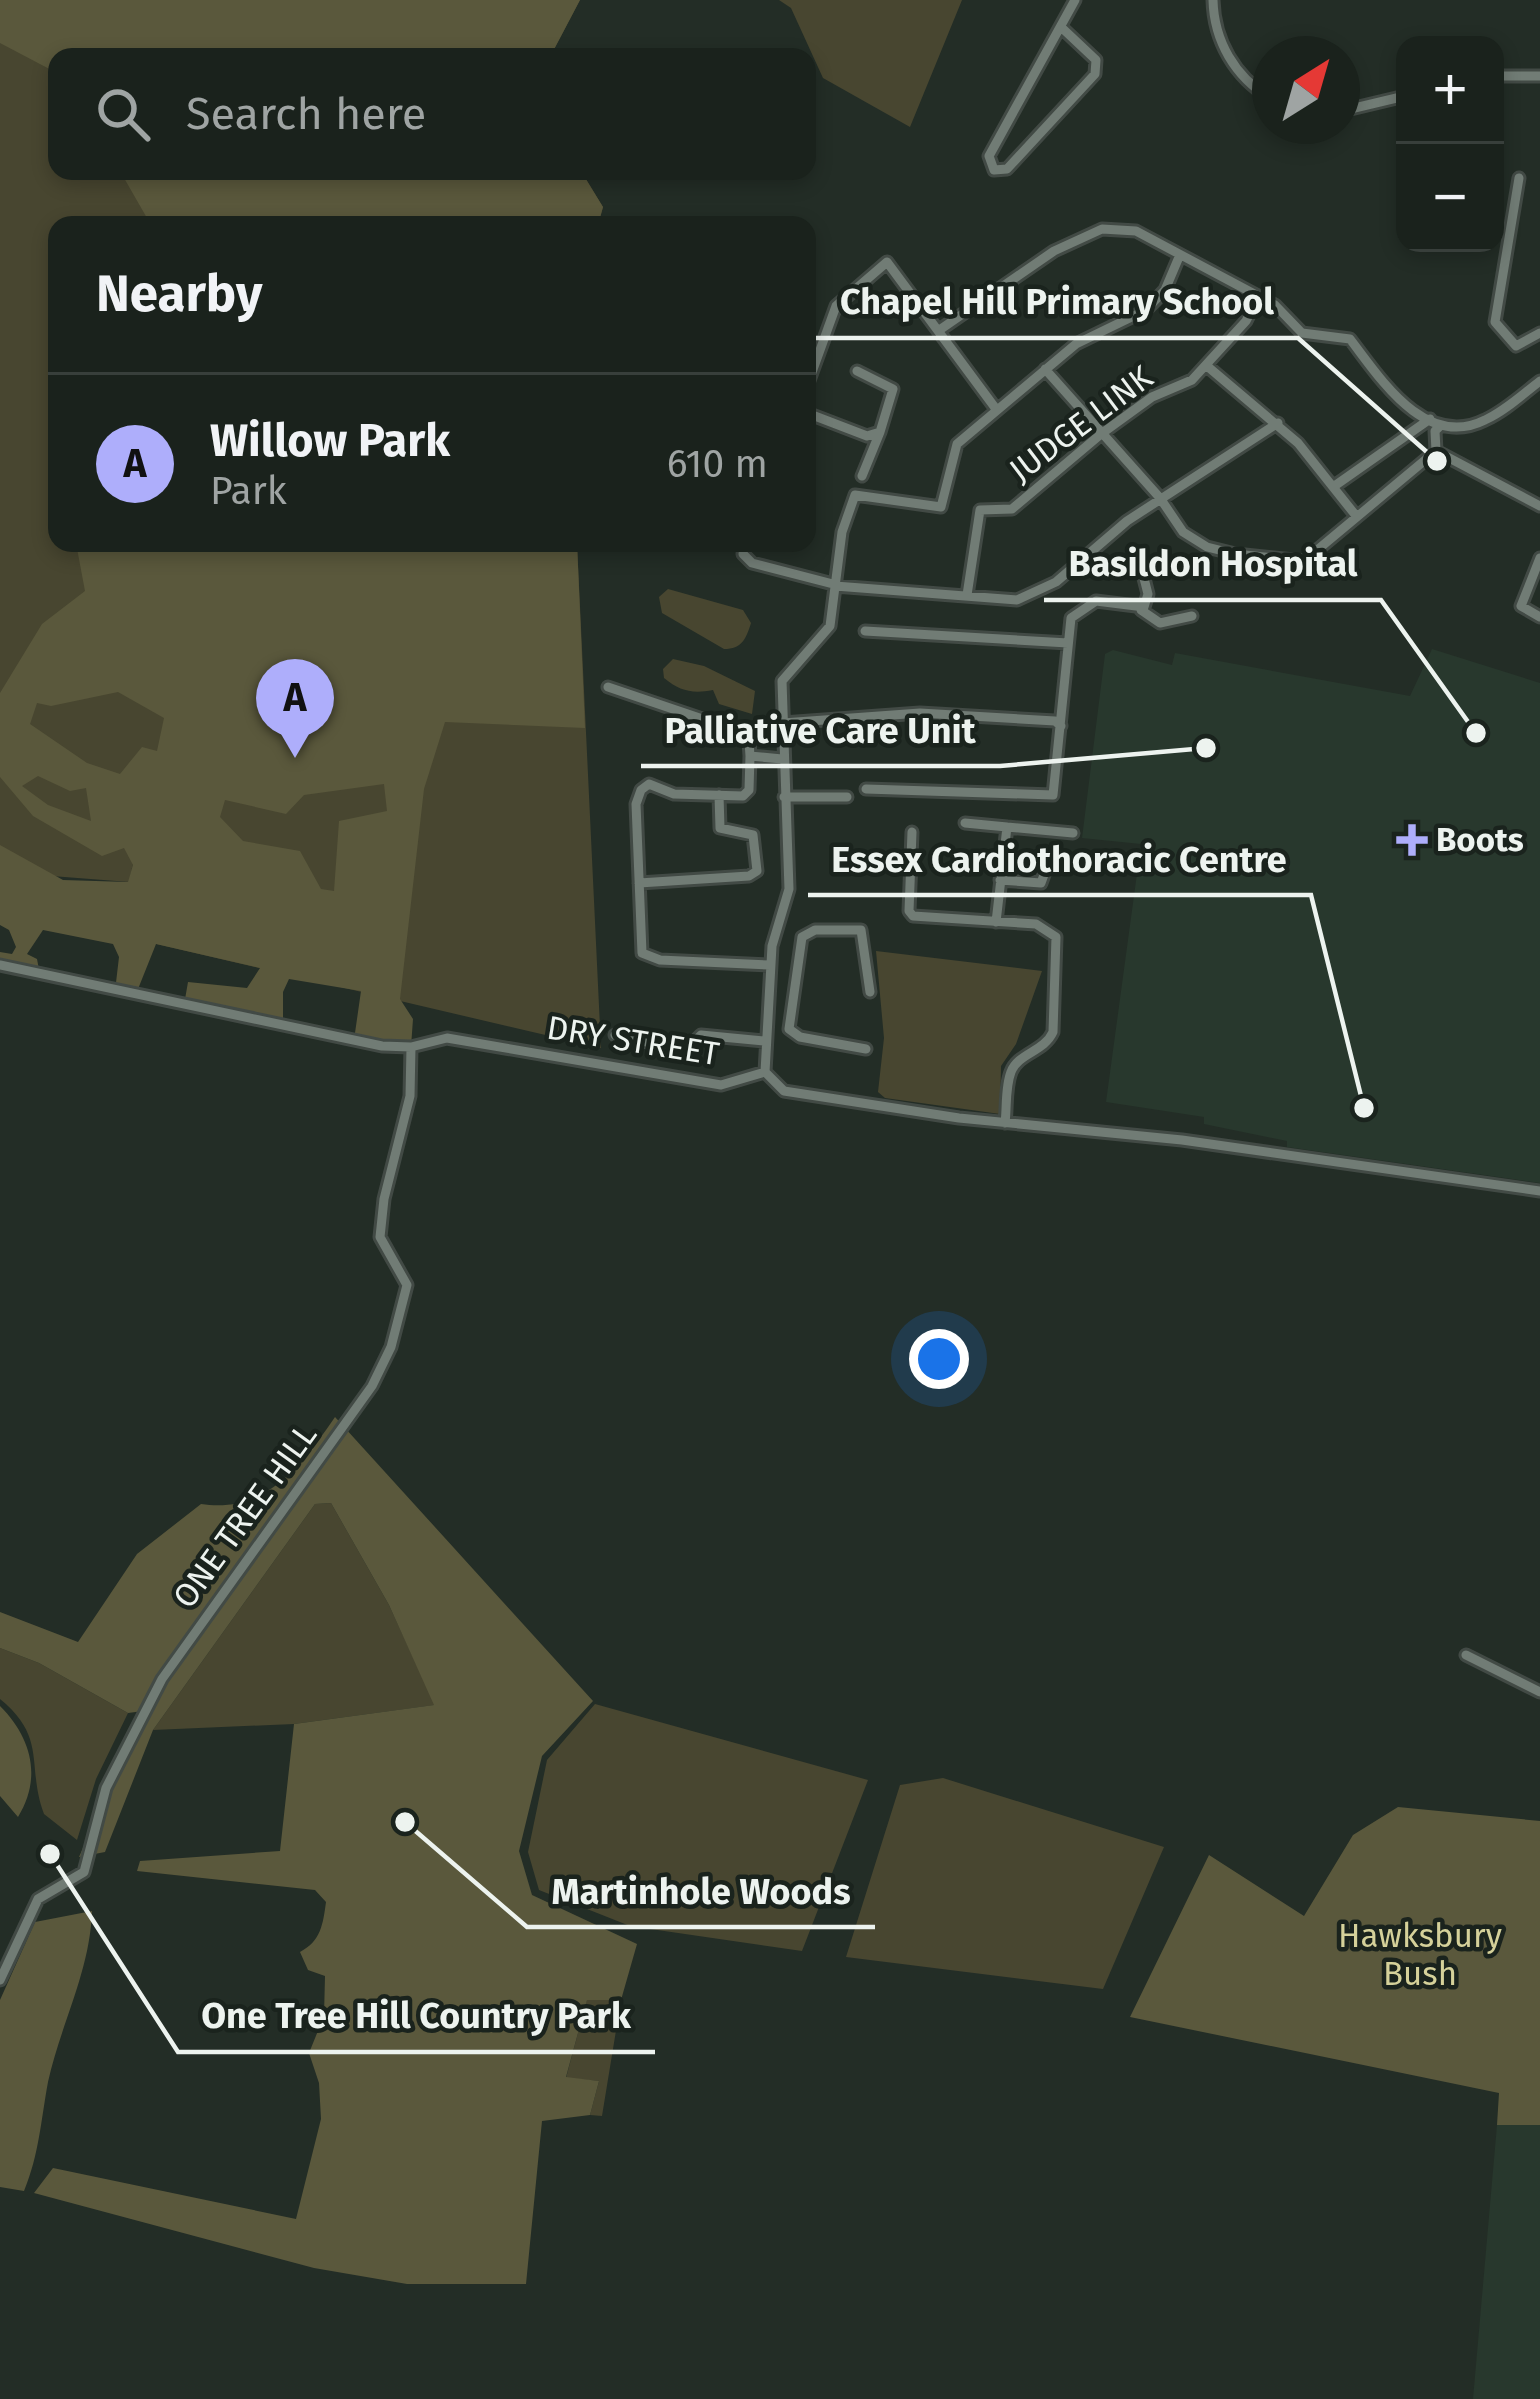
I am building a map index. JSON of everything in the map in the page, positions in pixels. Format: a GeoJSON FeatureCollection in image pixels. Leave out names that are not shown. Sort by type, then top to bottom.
{"type":"FeatureCollection","features":[{"type":"Feature","properties":{"kind":"street"},"geometry":{"type":"LineString","coordinates":[[1061,27],[1096,60],[1095,74],[1007,169],[994,170],[989,156],[1075,0]]}},
{"type":"Feature","properties":{"kind":"street"},"geometry":{"type":"LineString","coordinates":[[1213,0],[1220,40],[1238,72],[1252,83]]}},
{"type":"Feature","properties":{"kind":"street"},"geometry":{"type":"LineString","coordinates":[[1504,76],[1540,76]]}},
{"type":"Feature","properties":{"kind":"street"},"geometry":{"type":"LineString","coordinates":[[1360,107],[1396,98]]}},
{"type":"Feature","properties":{"kind":"street"},"geometry":{"type":"LineString","coordinates":[[1519,178],[1495,322],[1516,346],[1539,336]]}},
{"type":"Feature","properties":{"kind":"street"},"geometry":{"type":"LineString","coordinates":[[938,331],[1054,251],[1102,229],[1136,231],[1258,296],[1302,333],[1350,339],[1400,403],[1441,425],[1485,420],[1535,385],[1540,401]]}},
{"type":"Feature","properties":{"kind":"street"},"geometry":{"type":"LineString","coordinates":[[764,1072],[770,965],[789,889],[782,681],[826,636],[842,532],[857,492],[895,505],[941,507],[957,443],[1076,344],[1146,310],[1165,290],[1179,257]]}},
{"type":"Feature","properties":{"kind":"street"},"geometry":{"type":"LineString","coordinates":[[816,361],[836,306],[886,262],[996,409]]}},
{"type":"Feature","properties":{"kind":"street","name":"JUDGE LINK"},"geometry":{"type":"LineString","coordinates":[[967,595],[980,510],[1012,509],[1101,434],[1207,366],[1246,321],[1258,296]]}},
{"type":"Feature","properties":{"kind":"street"},"geometry":{"type":"LineString","coordinates":[[1207,366],[1278,424],[1357,517]]}},
{"type":"Feature","properties":{"kind":"street"},"geometry":{"type":"LineString","coordinates":[[1045,369],[1160,498],[1183,532],[1207,547],[1304,561],[1436,451]]}},
{"type":"Feature","properties":{"kind":"street"},"geometry":{"type":"LineString","coordinates":[[857,371],[893,389],[862,476]]}},
{"type":"Feature","properties":{"kind":"street"},"geometry":{"type":"LineString","coordinates":[[816,416],[868,436],[880,432]]}},
{"type":"Feature","properties":{"kind":"street"},"geometry":{"type":"LineString","coordinates":[[1333,487],[1430,419]]}},
{"type":"Feature","properties":{"kind":"street"},"geometry":{"type":"LineString","coordinates":[[743,552],[752,563],[834,585],[1017,600],[1038,594],[1160,498],[1278,424]]}},
{"type":"Feature","properties":{"kind":"street"},"geometry":{"type":"LineString","coordinates":[[1436,451],[1435,431],[1441,425]]}},
{"type":"Feature","properties":{"kind":"street"},"geometry":{"type":"LineString","coordinates":[[1436,451],[1540,506]]}},
{"type":"Feature","properties":{"kind":"street"},"geometry":{"type":"LineString","coordinates":[[1138,555],[1148,594],[1141,610]]}},
{"type":"Feature","properties":{"kind":"street"},"geometry":{"type":"LineString","coordinates":[[1540,558],[1521,606],[1540,617]]}},
{"type":"Feature","properties":{"kind":"street"},"geometry":{"type":"LineString","coordinates":[[866,789],[1048,798],[1056,790],[1072,618],[1090,602],[1141,610],[1160,623],[1192,616]]}},
{"type":"Feature","properties":{"kind":"street"},"geometry":{"type":"LineString","coordinates":[[865,631],[1068,643]]}},
{"type":"Feature","properties":{"kind":"street"},"geometry":{"type":"LineString","coordinates":[[608,687],[735,730],[749,741],[747,794],[674,794],[650,784],[640,790],[636,804],[645,956],[770,965]]}},
{"type":"Feature","properties":{"kind":"street"},"geometry":{"type":"LineString","coordinates":[[783,723],[920,713],[1055,722],[1061,727]]}},
{"type":"Feature","properties":{"kind":"street"},"geometry":{"type":"LineString","coordinates":[[750,756],[782,759]]}},
{"type":"Feature","properties":{"kind":"street"},"geometry":{"type":"LineString","coordinates":[[639,884],[749,876],[757,871],[753,836],[720,828],[719,795]]}},
{"type":"Feature","properties":{"kind":"street"},"geometry":{"type":"LineString","coordinates":[[784,797],[847,797]]}},
{"type":"Feature","properties":{"kind":"street"},"geometry":{"type":"LineString","coordinates":[[965,823],[1072,832]]}},
{"type":"Feature","properties":{"kind":"street"},"geometry":{"type":"LineString","coordinates":[[996,922],[1007,826]]}},
{"type":"Feature","properties":{"kind":"street"},"geometry":{"type":"LineString","coordinates":[[912,832],[909,911],[913,916],[1036,924],[1056,938],[1060,950],[1053,1032],[1048,1043],[1018,1061],[1010,1073],[1005,1123]]}},
{"type":"Feature","properties":{"kind":"street"},"geometry":{"type":"LineString","coordinates":[[1000,880],[1041,883],[1045,872]]}},
{"type":"Feature","properties":{"kind":"street"},"geometry":{"type":"LineString","coordinates":[[866,1049],[796,1035],[788,1024],[799,944],[815,930],[861,930],[870,992]]}},
{"type":"Feature","properties":{"kind":"street","name":"DRY STREET"},"geometry":{"type":"LineString","coordinates":[[0,964],[283,1028],[411,1047],[447,1038],[721,1085],[764,1072],[784,1091],[1005,1123],[1182,1140],[1540,1191]]}},
{"type":"Feature","properties":{"kind":"street"},"geometry":{"type":"LineString","coordinates":[[767,998],[789,1001]]}},
{"type":"Feature","properties":{"kind":"street"},"geometry":{"type":"LineString","coordinates":[[615,1035],[665,1046],[692,1045],[701,1035],[764,1041]]}},
{"type":"Feature","properties":{"kind":"street","name":"ONE TREE HILL"},"geometry":{"type":"LineString","coordinates":[[0,1980],[38,1899],[84,1872],[106,1788],[162,1679],[372,1386],[391,1347],[407,1285],[380,1237],[384,1199],[410,1096],[411,1047]]}},
{"type":"Feature","properties":{"kind":"street"},"geometry":{"type":"LineString","coordinates":[[1466,1655],[1540,1692]]}},
{"type":"Feature","properties":{"kind":"shaded area"},"geometry":{"type":"Polygon","coordinates":[[[0,0],[580,0],[555,48],[48,48],[48,180],[586,180],[603,207],[600,216],[48,216],[48,552],[577,552],[601,1048],[118,935],[148,792],[129,882],[0,872],[0,0]]]}},
{"type":"Feature","properties":{"kind":"shaded area"},"geometry":{"type":"Polygon","coordinates":[[[779,0],[962,0],[910,127],[823,78],[816,48],[809,48],[791,8],[779,0]]]}},
{"type":"Feature","properties":{"kind":"shaded area"},"geometry":{"type":"Polygon","coordinates":[[[668,589],[743,610],[751,623],[745,638],[724,649],[662,613],[659,597],[668,589]]]}},
{"type":"Feature","properties":{"kind":"shaded area"},"geometry":{"type":"Polygon","coordinates":[[[1432,649],[1540,683],[1540,1183],[1287,1147],[1287,1141],[1204,1124],[1204,1117],[1106,1102],[1141,844],[1082,838],[1105,654],[1113,650],[1172,665],[1175,653],[1410,696],[1432,649]]]}},
{"type":"Feature","properties":{"kind":"shaded area"},"geometry":{"type":"Polygon","coordinates":[[[673,659],[704,666],[755,691],[752,714],[719,704],[713,690],[687,690],[664,678],[663,669],[673,659]]]}},
{"type":"Feature","properties":{"kind":"shaded area"},"geometry":{"type":"Polygon","coordinates":[[[876,951],[1042,971],[1016,1044],[1001,1066],[1000,1114],[885,1098],[878,1092],[884,1038],[876,951]]]}},
{"type":"Feature","properties":{"kind":"shaded area"},"geometry":{"type":"Polygon","coordinates":[[[331,1503],[389,1605],[435,1705],[294,1724],[153,1730],[315,1504],[331,1503]]]}},
{"type":"Feature","properties":{"kind":"shaded area"},"geometry":{"type":"Polygon","coordinates":[[[0,1648],[39,1663],[128,1713],[96,1779],[77,1840],[44,1814],[30,1740],[15,1713],[0,1699],[0,1648]]]}},
{"type":"Feature","properties":{"kind":"shaded area"},"geometry":{"type":"Polygon","coordinates":[[[595,1704],[868,1780],[802,1951],[630,1926],[539,1890],[528,1852],[547,1760],[595,1704]]]}},
{"type":"Feature","properties":{"kind":"shaded area"},"geometry":{"type":"Polygon","coordinates":[[[943,1778],[1164,1847],[1103,1989],[846,1957],[900,1785],[943,1778]]]}},
{"type":"Feature","properties":{"kind":"shaded area"},"geometry":{"type":"Polygon","coordinates":[[[587,1999],[621,2000],[602,2116],[590,2115],[599,2081],[566,2078],[587,1999]]]}},
{"type":"Feature","properties":{"kind":"shaded area"},"geometry":{"type":"Polygon","coordinates":[[[1497,2125],[1540,2125],[1540,2399],[1473,2399],[1497,2125]]]}},
{"type":"Feature","properties":{"kind":"green space"},"geometry":{"type":"Polygon","coordinates":[[[0,0],[580,0],[555,48],[48,48],[48,68],[0,43],[0,0]]]}},
{"type":"Feature","properties":{"kind":"green space"},"geometry":{"type":"Polygon","coordinates":[[[125,180],[586,180],[603,207],[600,216],[146,216],[125,180]]]}},
{"type":"Feature","properties":{"kind":"green space"},"geometry":{"type":"Polygon","coordinates":[[[78,552],[577,552],[585,728],[445,722],[424,789],[400,999],[413,1019],[411,1047],[354,1040],[361,991],[289,979],[283,992],[283,1028],[184,1005],[188,982],[247,988],[260,968],[156,944],[136,994],[115,991],[119,957],[113,944],[43,930],[27,954],[37,959],[40,975],[0,965],[0,952],[12,954],[16,947],[9,930],[0,925],[0,845],[63,880],[128,882],[133,865],[124,848],[102,856],[33,816],[0,777],[0,693],[42,624],[85,591],[78,552]],[[118,692],[51,706],[37,703],[30,724],[87,763],[120,774],[142,747],[157,751],[164,718],[118,692]],[[38,776],[22,786],[48,805],[91,821],[86,788],[70,791],[38,776]],[[384,784],[304,795],[286,814],[225,800],[220,817],[243,841],[300,851],[321,889],[334,891],[339,821],[387,811],[384,784]]]}},
{"type":"Feature","properties":{"kind":"green space"},"geometry":{"type":"Polygon","coordinates":[[[335,1417],[593,1701],[542,1756],[519,1851],[532,1895],[637,1944],[621,2000],[587,2000],[566,2077],[599,2081],[590,2115],[542,2121],[526,2284],[407,2284],[314,2268],[34,2193],[53,2168],[296,2219],[321,2119],[319,2083],[309,2053],[324,2016],[325,1976],[308,1970],[300,1952],[317,1937],[326,1902],[315,1890],[137,1871],[140,1861],[280,1851],[294,1724],[434,1705],[389,1605],[331,1503],[315,1504],[153,1730],[105,1852],[79,1857],[143,1711],[128,1713],[39,1663],[0,1648],[0,1612],[78,1642],[137,1554],[201,1504],[224,1505],[263,1494],[295,1468],[335,1417]]]}},
{"type":"Feature","properties":{"kind":"green space"},"geometry":{"type":"Polygon","coordinates":[[[0,1706],[20,1731],[30,1759],[30,1788],[18,1817],[0,1796],[0,1706]]]}},
{"type":"Feature","properties":{"kind":"green space","name":"Hawksbury Bush"},"geometry":{"type":"Polygon","coordinates":[[[1398,1807],[1540,1821],[1540,2125],[1497,2125],[1499,2093],[1130,2017],[1209,1855],[1304,1916],[1353,1835],[1398,1807]]]}},
{"type":"Feature","properties":{"kind":"green space"},"geometry":{"type":"Polygon","coordinates":[[[92,1911],[86,1955],[48,2082],[29,2178],[24,2191],[0,2187],[0,2000],[35,1922],[92,1911]]]}},
{"type":"Feature","properties":{"kind":"place","name":"Chapel Hill Primary School"},"geometry":{"type":"Point","coordinates":[1437,461]}},
{"type":"Feature","properties":{"kind":"place","name":"Basildon Hospital"},"geometry":{"type":"Point","coordinates":[1476,733]}},
{"type":"Feature","properties":{"kind":"place","name":"Palliative Care Unit"},"geometry":{"type":"Point","coordinates":[1206,748]}},
{"type":"Feature","properties":{"kind":"place","name":"Willow Park"},"geometry":{"type":"Point","coordinates":[295,758]}},
{"type":"Feature","properties":{"kind":"place","name":"Boots"},"geometry":{"type":"Point","coordinates":[1412,840]}},
{"type":"Feature","properties":{"kind":"place","name":"Essex Cardiothoracic Centre"},"geometry":{"type":"Point","coordinates":[1364,1108]}},
{"type":"Feature","properties":{"kind":"place","name":"Martinhole Woods"},"geometry":{"type":"Point","coordinates":[405,1822]}},
{"type":"Feature","properties":{"kind":"place","name":"One Tree Hill Country Park"},"geometry":{"type":"Point","coordinates":[50,1854]}}]}
